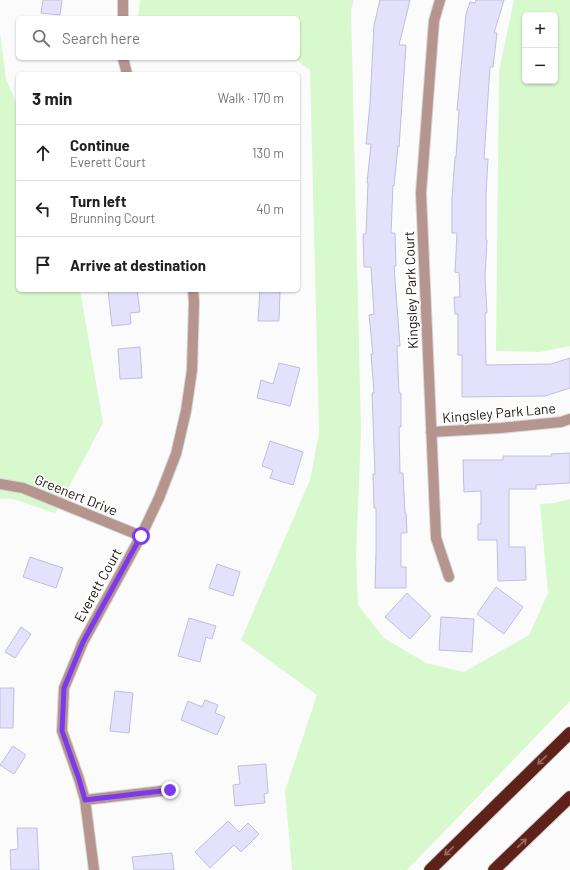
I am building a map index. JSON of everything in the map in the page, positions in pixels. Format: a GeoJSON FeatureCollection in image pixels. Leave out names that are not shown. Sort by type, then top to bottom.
{"type":"FeatureCollection","features":[{"type":"Feature","properties":{"kind":"highway"},"geometry":{"type":"LineString","coordinates":[[430,870],[570,733]]}},
{"type":"Feature","properties":{"kind":"highway"},"geometry":{"type":"LineString","coordinates":[[494,870],[570,796]]}},
{"type":"Feature","properties":{"kind":"street"},"geometry":{"type":"LineString","coordinates":[[123,0],[123,16]]}},
{"type":"Feature","properties":{"kind":"street","name":"Kingsley Park Court"},"geometry":{"type":"LineString","coordinates":[[440,0],[434,21],[421,193],[436,538],[449,577]]}},
{"type":"Feature","properties":{"kind":"street"},"geometry":{"type":"LineString","coordinates":[[124,60],[126,72]]}},
{"type":"Feature","properties":{"kind":"street","name":"Everett Court"},"geometry":{"type":"LineString","coordinates":[[94,870],[85,800],[62,731],[64,688],[83,642],[141,536],[159,498],[176,454],[186,411],[192,370],[193,292]]}},
{"type":"Feature","properties":{"kind":"street","name":"Kingsley Park Lane"},"geometry":{"type":"LineString","coordinates":[[431,432],[509,428],[561,422],[570,419]]}},
{"type":"Feature","properties":{"kind":"street","name":"Greenert Drive"},"geometry":{"type":"LineString","coordinates":[[0,484],[23,488],[141,536]]}},
{"type":"Feature","properties":{"kind":"street"},"geometry":{"type":"LineString","coordinates":[[85,800],[170,790]]}},
{"type":"Feature","properties":{"kind":"green space"},"geometry":{"type":"Polygon","coordinates":[[[140,0],[354,0],[351,9],[361,431],[356,556],[358,605],[384,638],[426,663],[464,672],[529,635],[548,593],[540,504],[554,503],[570,499],[570,701],[407,870],[292,870],[285,791],[317,695],[241,640],[310,480],[319,433],[310,70],[297,60],[300,60],[300,16],[138,16],[140,0]]]}},
{"type":"Feature","properties":{"kind":"green space"},"geometry":{"type":"Polygon","coordinates":[[[514,0],[570,0],[570,346],[540,352],[496,351],[499,71],[514,0]]]}},
{"type":"Feature","properties":{"kind":"green space"},"geometry":{"type":"Polygon","coordinates":[[[0,33],[6,79],[16,102],[16,292],[80,292],[103,423],[55,513],[13,499],[0,498],[0,33]]]}},
{"type":"Feature","properties":{"kind":"building"},"geometry":{"type":"Polygon","coordinates":[[[43,0],[62,0],[60,15],[41,13],[43,0]]]}},
{"type":"Feature","properties":{"kind":"building"},"geometry":{"type":"Polygon","coordinates":[[[380,0],[410,0],[399,45],[406,45],[399,147],[398,146],[394,186],[393,185],[391,233],[395,233],[396,266],[394,266],[400,346],[397,346],[399,393],[401,393],[401,427],[399,427],[400,473],[403,473],[407,533],[401,533],[401,567],[406,567],[406,588],[375,588],[376,508],[374,508],[373,474],[375,474],[372,393],[374,393],[371,354],[373,354],[369,315],[374,314],[371,267],[364,267],[363,234],[366,234],[367,183],[371,144],[366,144],[370,104],[374,25],[380,0]]]}},
{"type":"Feature","properties":{"kind":"building"},"geometry":{"type":"Polygon","coordinates":[[[476,0],[504,0],[494,33],[497,33],[493,67],[490,67],[484,159],[488,159],[485,277],[487,313],[485,313],[486,365],[551,364],[570,358],[570,388],[545,396],[462,397],[462,355],[458,355],[458,314],[455,314],[454,297],[460,297],[459,273],[455,272],[457,233],[452,233],[452,199],[459,110],[457,110],[466,14],[470,2],[475,3],[476,0]]]}},
{"type":"Feature","properties":{"kind":"building"},"geometry":{"type":"Polygon","coordinates":[[[108,292],[137,292],[140,312],[130,313],[131,324],[112,326],[108,292]]]}},
{"type":"Feature","properties":{"kind":"building"},"geometry":{"type":"Polygon","coordinates":[[[260,292],[280,292],[279,321],[258,321],[260,292]]]}},
{"type":"Feature","properties":{"kind":"building"},"geometry":{"type":"Polygon","coordinates":[[[140,347],[142,378],[120,379],[118,349],[140,347]]]}},
{"type":"Feature","properties":{"kind":"building"},"geometry":{"type":"Polygon","coordinates":[[[279,363],[300,368],[290,406],[257,398],[261,380],[273,384],[279,363]]]}},
{"type":"Feature","properties":{"kind":"building"},"geometry":{"type":"Polygon","coordinates":[[[270,441],[303,452],[293,485],[270,478],[273,470],[262,466],[270,441]]]}},
{"type":"Feature","properties":{"kind":"building"},"geometry":{"type":"Polygon","coordinates":[[[570,453],[570,483],[536,485],[536,489],[509,489],[509,547],[525,547],[526,580],[498,581],[497,540],[478,540],[478,524],[481,524],[481,491],[464,492],[463,460],[503,460],[503,456],[552,456],[551,454],[570,453]]]}},
{"type":"Feature","properties":{"kind":"building"},"geometry":{"type":"Polygon","coordinates":[[[30,557],[63,568],[56,588],[23,577],[30,557]]]}},
{"type":"Feature","properties":{"kind":"building"},"geometry":{"type":"Polygon","coordinates":[[[217,564],[240,572],[233,596],[209,588],[217,564]]]}},
{"type":"Feature","properties":{"kind":"building"},"geometry":{"type":"Polygon","coordinates":[[[496,587],[523,607],[504,634],[477,614],[496,587]]]}},
{"type":"Feature","properties":{"kind":"building"},"geometry":{"type":"Polygon","coordinates":[[[407,593],[431,616],[410,639],[385,617],[407,593]]]}},
{"type":"Feature","properties":{"kind":"building"},"geometry":{"type":"Polygon","coordinates":[[[441,617],[474,619],[472,652],[439,650],[441,617]]]}},
{"type":"Feature","properties":{"kind":"building"},"geometry":{"type":"Polygon","coordinates":[[[189,618],[216,626],[212,639],[206,637],[200,662],[178,656],[189,618]]]}},
{"type":"Feature","properties":{"kind":"building"},"geometry":{"type":"Polygon","coordinates":[[[21,627],[31,634],[15,658],[5,652],[21,627]]]}},
{"type":"Feature","properties":{"kind":"building"},"geometry":{"type":"Polygon","coordinates":[[[0,688],[14,688],[13,728],[0,728],[0,688]]]}},
{"type":"Feature","properties":{"kind":"building"},"geometry":{"type":"Polygon","coordinates":[[[115,691],[133,693],[129,733],[110,731],[115,691]]]}},
{"type":"Feature","properties":{"kind":"building"},"geometry":{"type":"Polygon","coordinates":[[[205,700],[218,705],[215,713],[225,717],[217,735],[181,720],[188,701],[202,707],[205,700]]]}},
{"type":"Feature","properties":{"kind":"building"},"geometry":{"type":"Polygon","coordinates":[[[13,746],[26,755],[14,774],[0,765],[13,746]]]}},
{"type":"Feature","properties":{"kind":"building"},"geometry":{"type":"Polygon","coordinates":[[[266,764],[268,793],[264,794],[265,803],[235,806],[233,785],[240,784],[238,766],[266,764]]]}},
{"type":"Feature","properties":{"kind":"building"},"geometry":{"type":"Polygon","coordinates":[[[228,821],[239,832],[248,823],[259,834],[241,852],[234,845],[210,868],[195,852],[228,821]]]}},
{"type":"Feature","properties":{"kind":"building"},"geometry":{"type":"Polygon","coordinates":[[[17,828],[37,828],[39,870],[11,870],[10,850],[18,849],[17,828]]]}},
{"type":"Feature","properties":{"kind":"building"},"geometry":{"type":"Polygon","coordinates":[[[172,853],[174,870],[134,870],[132,857],[172,853]]]}},
{"type":"Feature","properties":{"kind":"route"},"geometry":{"type":"LineString","coordinates":[[141,536],[83,642],[64,688],[62,731],[85,800],[170,790]]}}]}
